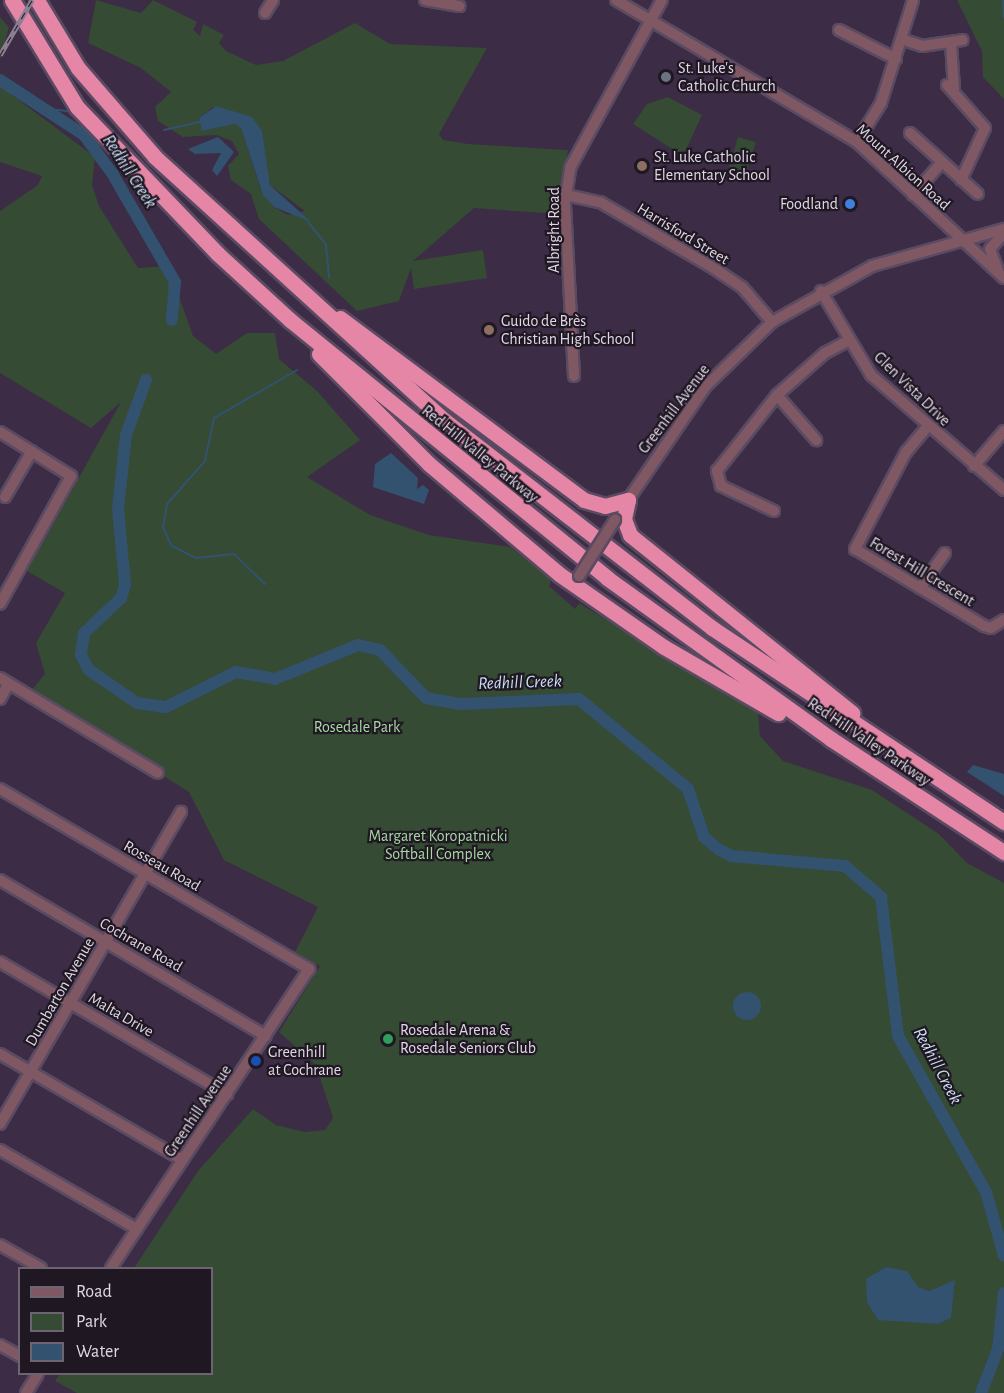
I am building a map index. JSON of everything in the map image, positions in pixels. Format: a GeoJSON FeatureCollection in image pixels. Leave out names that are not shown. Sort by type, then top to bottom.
{"type":"FeatureCollection","features":[{"type":"Feature","properties":{"kind":"highway","name":"Red Hill Valley Parkway"},"geometry":{"type":"LineString","coordinates":[[12,0],[77,107],[218,254],[290,320],[530,518],[831,739],[1004,852]]}},
{"type":"Feature","properties":{"kind":"highway","name":"Red Hill Valley Parkway"},"geometry":{"type":"LineString","coordinates":[[37,0],[59,42],[124,125],[286,281],[444,420],[609,551],[736,645],[1004,822]]}},
{"type":"Feature","properties":{"kind":"highway"},"geometry":{"type":"LineString","coordinates":[[286,281],[584,500],[612,506],[628,500]]}},
{"type":"Feature","properties":{"kind":"highway"},"geometry":{"type":"LineString","coordinates":[[290,320],[429,464],[576,580],[672,652],[831,739]]}},
{"type":"Feature","properties":{"kind":"highway"},"geometry":{"type":"LineString","coordinates":[[628,500],[624,519],[630,535],[916,766]]}},
{"type":"Feature","properties":{"kind":"street"},"geometry":{"type":"LineString","coordinates":[[265,13],[273,0]]}},
{"type":"Feature","properties":{"kind":"street"},"geometry":{"type":"LineString","coordinates":[[425,0],[459,6]]}},
{"type":"Feature","properties":{"kind":"street","name":"Mount Albion Road"},"geometry":{"type":"LineString","coordinates":[[616,0],[857,142],[960,241],[1002,277]]}},
{"type":"Feature","properties":{"kind":"street","name":"Albright Road"},"geometry":{"type":"LineString","coordinates":[[574,376],[566,195],[578,145],[662,0]]}},
{"type":"Feature","properties":{"kind":"street"},"geometry":{"type":"LineString","coordinates":[[857,142],[881,103],[904,40],[913,0]]}},
{"type":"Feature","properties":{"kind":"street"},"geometry":{"type":"LineString","coordinates":[[839,30],[896,59]]}},
{"type":"Feature","properties":{"kind":"street"},"geometry":{"type":"LineString","coordinates":[[904,40],[922,46],[951,43],[963,39]]}},
{"type":"Feature","properties":{"kind":"street"},"geometry":{"type":"LineString","coordinates":[[951,43],[950,87],[985,128],[960,180]]}},
{"type":"Feature","properties":{"kind":"street"},"geometry":{"type":"LineString","coordinates":[[910,133],[978,194]]}},
{"type":"Feature","properties":{"kind":"street"},"geometry":{"type":"LineString","coordinates":[[913,195],[942,162]]}},
{"type":"Feature","properties":{"kind":"street","name":"Harrisford Street"},"geometry":{"type":"LineString","coordinates":[[566,195],[600,202],[715,269],[742,287],[772,322]]}},
{"type":"Feature","properties":{"kind":"street"},"geometry":{"type":"LineString","coordinates":[[1002,277],[990,249],[1004,231]]}},
{"type":"Feature","properties":{"kind":"street","name":"Greenhill Avenue"},"geometry":{"type":"LineString","coordinates":[[576,580],[706,386],[772,322],[821,291],[872,266],[1004,231]]}},
{"type":"Feature","properties":{"kind":"street","name":"Glen Vista Drive"},"geometry":{"type":"LineString","coordinates":[[821,291],[871,375],[1004,490]]}},
{"type":"Feature","properties":{"kind":"street"},"geometry":{"type":"LineString","coordinates":[[774,511],[717,480],[740,436],[777,395],[825,353],[849,340]]}},
{"type":"Feature","properties":{"kind":"street"},"geometry":{"type":"LineString","coordinates":[[777,395],[816,440]]}},
{"type":"Feature","properties":{"kind":"street","name":"Forest Hill Crescent"},"geometry":{"type":"LineString","coordinates":[[928,426],[906,452],[855,549],[984,626],[992,628],[1004,620]]}},
{"type":"Feature","properties":{"kind":"street"},"geometry":{"type":"LineString","coordinates":[[974,466],[1004,431]]}},
{"type":"Feature","properties":{"kind":"street"},"geometry":{"type":"LineString","coordinates":[[0,432],[68,472],[71,480],[4,587],[0,604]]}},
{"type":"Feature","properties":{"kind":"street"},"geometry":{"type":"LineString","coordinates":[[5,497],[32,451]]}},
{"type":"Feature","properties":{"kind":"street"},"geometry":{"type":"LineString","coordinates":[[920,588],[945,553]]}},
{"type":"Feature","properties":{"kind":"street"},"geometry":{"type":"LineString","coordinates":[[0,699],[4,681],[158,773]]}},
{"type":"Feature","properties":{"kind":"street","name":"Rosseau Road"},"geometry":{"type":"LineString","coordinates":[[0,789],[309,969]]}},
{"type":"Feature","properties":{"kind":"street","name":"Dumbarton Avenue"},"geometry":{"type":"LineString","coordinates":[[0,1124],[181,812]]}},
{"type":"Feature","properties":{"kind":"street","name":"Cochrane Road"},"geometry":{"type":"LineString","coordinates":[[0,880],[266,1036]]}},
{"type":"Feature","properties":{"kind":"street","name":"Malta Drive"},"geometry":{"type":"LineString","coordinates":[[0,962],[227,1094]]}},
{"type":"Feature","properties":{"kind":"street","name":"Greenhill Avenue"},"geometry":{"type":"LineString","coordinates":[[112,1267],[309,969]]}},
{"type":"Feature","properties":{"kind":"street"},"geometry":{"type":"LineString","coordinates":[[0,1054],[183,1160]]}},
{"type":"Feature","properties":{"kind":"street"},"geometry":{"type":"LineString","coordinates":[[0,1150],[137,1229]]}},
{"type":"Feature","properties":{"kind":"street"},"geometry":{"type":"LineString","coordinates":[[0,1245],[38,1267]]}},
{"type":"Feature","properties":{"kind":"street"},"geometry":{"type":"LineString","coordinates":[[0,1344],[18,1355]]}},
{"type":"Feature","properties":{"kind":"street"},"geometry":{"type":"LineString","coordinates":[[26,1393],[37,1375]]}},
{"type":"Feature","properties":{"kind":"green space"},"geometry":{"type":"Polygon","coordinates":[[[96,0],[141,13],[153,0],[197,22],[193,30],[200,36],[203,24],[224,35],[219,43],[226,51],[256,65],[283,61],[355,23],[390,44],[487,48],[439,134],[443,140],[468,144],[568,150],[559,214],[474,208],[413,261],[483,250],[487,278],[414,289],[411,268],[399,301],[357,311],[259,219],[251,194],[231,180],[228,166],[239,154],[232,141],[216,135],[183,137],[158,121],[155,107],[171,92],[141,68],[88,43],[96,0]],[[213,107],[199,118],[206,130],[235,124],[241,128],[260,187],[274,207],[288,215],[305,211],[270,185],[258,126],[213,107]]]}},
{"type":"Feature","properties":{"kind":"green space"},"geometry":{"type":"Polygon","coordinates":[[[957,0],[1004,0],[1004,99],[983,77],[982,51],[957,0]]]}},
{"type":"Feature","properties":{"kind":"green space"},"geometry":{"type":"Polygon","coordinates":[[[0,17],[9,27],[0,60],[0,17]]]}},
{"type":"Feature","properties":{"kind":"green space"},"geometry":{"type":"Polygon","coordinates":[[[0,86],[95,157],[92,185],[99,206],[138,268],[168,266],[193,336],[216,354],[247,333],[275,333],[279,359],[317,391],[360,440],[307,477],[370,515],[429,535],[510,547],[551,579],[549,586],[575,609],[579,603],[758,711],[760,736],[783,761],[872,790],[939,834],[967,863],[1004,883],[1004,1393],[77,1393],[55,1381],[59,1375],[213,1375],[213,1267],[135,1267],[198,1171],[253,1109],[276,1125],[305,1132],[325,1130],[333,1118],[316,1065],[279,1032],[320,966],[295,952],[318,907],[224,860],[189,792],[30,692],[45,674],[36,643],[65,593],[27,571],[121,402],[91,428],[0,373],[0,211],[38,185],[42,176],[0,162],[0,86]]]}},
{"type":"Feature","properties":{"kind":"green space"},"geometry":{"type":"Polygon","coordinates":[[[668,97],[702,115],[683,156],[633,124],[647,104],[668,97]]]}},
{"type":"Feature","properties":{"kind":"green space"},"geometry":{"type":"Polygon","coordinates":[[[738,137],[756,142],[745,176],[728,171],[738,137]]]}},
{"type":"Feature","properties":{"kind":"water"},"geometry":{"type":"Polygon","coordinates":[[[216,106],[252,117],[262,131],[270,185],[311,222],[274,207],[263,195],[241,128],[235,124],[202,131],[199,118],[216,106]]]}},
{"type":"Feature","properties":{"kind":"water"},"geometry":{"type":"Polygon","coordinates":[[[218,137],[234,152],[217,176],[212,170],[221,153],[195,154],[188,149],[218,137]]]}},
{"type":"Feature","properties":{"kind":"water"},"geometry":{"type":"Polygon","coordinates":[[[391,453],[418,478],[417,489],[423,485],[429,490],[424,504],[373,487],[375,464],[391,453]]]}},
{"type":"Feature","properties":{"kind":"water"},"geometry":{"type":"Polygon","coordinates":[[[973,765],[1004,774],[1004,796],[967,772],[973,765]]]}},
{"type":"Feature","properties":{"kind":"water"},"geometry":{"type":"Polygon","coordinates":[[[747,992],[757,996],[761,1006],[757,1016],[747,1020],[737,1016],[733,1006],[737,996],[747,992]]]}},
{"type":"Feature","properties":{"kind":"water"},"geometry":{"type":"Polygon","coordinates":[[[886,1267],[907,1271],[918,1287],[929,1291],[955,1280],[951,1318],[938,1324],[878,1320],[867,1302],[866,1279],[886,1267]]]}},
{"type":"Feature","properties":{"kind":"waterway"},"geometry":{"type":"LineString","coordinates":[[1003,0],[1004,17]]}},
{"type":"Feature","properties":{"kind":"waterway","name":"Redhill Creek"},"geometry":{"type":"LineString","coordinates":[[0,80],[84,135],[112,173],[175,282],[172,320]]}},
{"type":"Feature","properties":{"kind":"waterway"},"geometry":{"type":"LineString","coordinates":[[50,109],[73,112]]}},
{"type":"Feature","properties":{"kind":"waterway"},"geometry":{"type":"LineString","coordinates":[[164,130],[200,122]]}},
{"type":"Feature","properties":{"kind":"waterway"},"geometry":{"type":"LineString","coordinates":[[308,222],[326,244],[329,278]]}},
{"type":"Feature","properties":{"kind":"waterway"},"geometry":{"type":"LineString","coordinates":[[265,584],[234,554],[196,558],[171,545],[163,527],[167,504],[205,461],[214,418],[297,370]]}},
{"type":"Feature","properties":{"kind":"waterway","name":"Redhill Creek"},"geometry":{"type":"LineString","coordinates":[[146,380],[126,435],[118,509],[125,585],[121,598],[84,633],[81,655],[89,670],[137,703],[166,707],[236,672],[275,679],[358,645],[380,650],[426,698],[461,704],[579,699],[688,789],[704,837],[718,849],[731,856],[845,866],[881,897],[898,1036],[986,1192],[1004,1256]]}},
{"type":"Feature","properties":{"kind":"waterway","name":"Redhill Creek"},"geometry":{"type":"LineString","coordinates":[[981,1393],[998,1349],[1004,1293]]}},
{"type":"Feature","properties":{"kind":"railway"},"geometry":{"type":"LineString","coordinates":[[0,55],[32,0]]}},
{"type":"Feature","properties":{"kind":"place","name":"St. Luke's Catholic Church"},"geometry":{"type":"Point","coordinates":[666,77]}},
{"type":"Feature","properties":{"kind":"place","name":"St. Luke Catholic Elementary School"},"geometry":{"type":"Point","coordinates":[642,166]}},
{"type":"Feature","properties":{"kind":"place","name":"Foodland"},"geometry":{"type":"Point","coordinates":[850,204]}},
{"type":"Feature","properties":{"kind":"place","name":"Guido de Brès Christian High School"},"geometry":{"type":"Point","coordinates":[489,330]}},
{"type":"Feature","properties":{"kind":"place","name":"Rosedale Arena & Rosedale Seniors Club"},"geometry":{"type":"Point","coordinates":[388,1039]}},
{"type":"Feature","properties":{"kind":"place","name":"Greenhill at Cochrane"},"geometry":{"type":"Point","coordinates":[256,1061]}},
{"type":"Feature","properties":{"kind":"park label","name":"Rosedale Park"},"geometry":{"type":"Point","coordinates":[357,727]}},
{"type":"Feature","properties":{"kind":"park label","name":"Margaret Koropatnicki Softball Complex"},"geometry":{"type":"Point","coordinates":[438,845]}}]}
